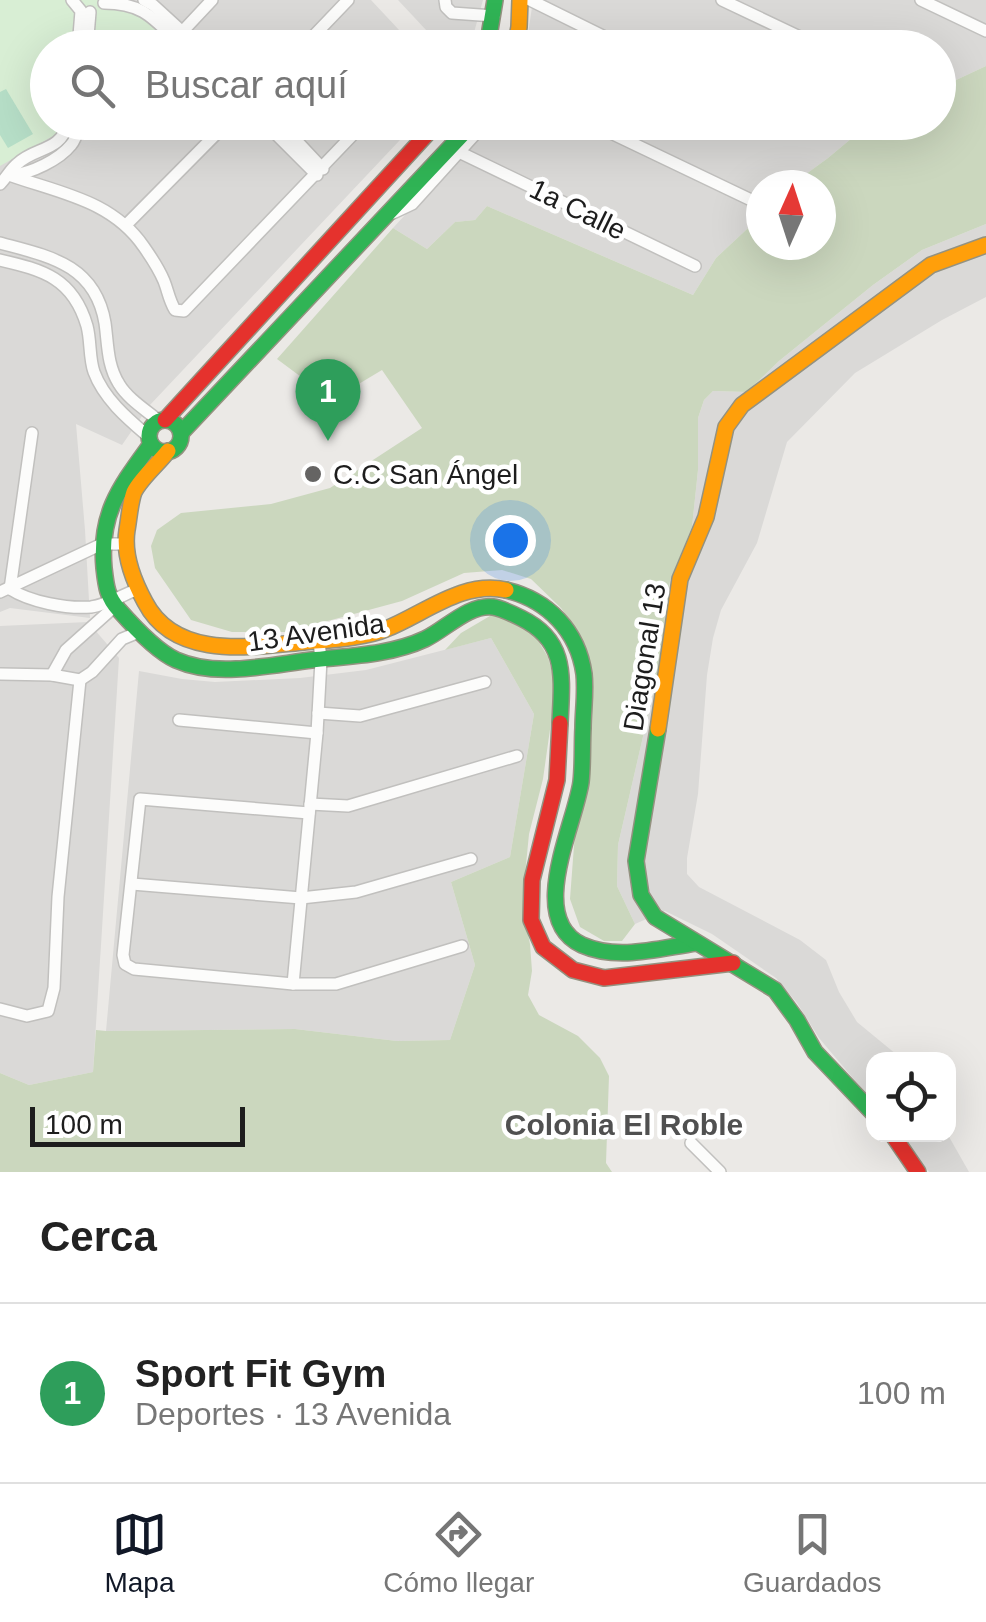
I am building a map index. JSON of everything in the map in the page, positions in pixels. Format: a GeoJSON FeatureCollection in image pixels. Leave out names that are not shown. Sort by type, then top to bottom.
{"type":"FeatureCollection","features":[{"type":"Feature","properties":{"kind":"street"},"geometry":{"type":"LineString","coordinates":[[144,0],[153,5],[169,30]]}},
{"type":"Feature","properties":{"kind":"street"},"geometry":{"type":"LineString","coordinates":[[187,30],[212,0]]}},
{"type":"Feature","properties":{"kind":"street"},"geometry":{"type":"LineString","coordinates":[[319,30],[348,0]]}},
{"type":"Feature","properties":{"kind":"street"},"geometry":{"type":"LineString","coordinates":[[445,0],[452,12],[494,8]]}},
{"type":"Feature","properties":{"kind":"street"},"geometry":{"type":"LineString","coordinates":[[519,30],[520,0]]}},
{"type":"Feature","properties":{"kind":"street"},"geometry":{"type":"LineString","coordinates":[[522,30],[529,0],[591,30]]}},
{"type":"Feature","properties":{"kind":"street"},"geometry":{"type":"LineString","coordinates":[[722,0],[785,30]]}},
{"type":"Feature","properties":{"kind":"street"},"geometry":{"type":"LineString","coordinates":[[921,0],[986,31]]}},
{"type":"Feature","properties":{"kind":"street"},"geometry":{"type":"LineString","coordinates":[[81,8],[104,2],[133,5],[165,30]]}},
{"type":"Feature","properties":{"kind":"street"},"geometry":{"type":"LineString","coordinates":[[4,180],[18,163],[59,140]]}},
{"type":"Feature","properties":{"kind":"street"},"geometry":{"type":"LineString","coordinates":[[4,180],[57,156],[73,140]]}},
{"type":"Feature","properties":{"kind":"street"},"geometry":{"type":"LineString","coordinates":[[126,225],[210,140]]}},
{"type":"Feature","properties":{"kind":"street"},"geometry":{"type":"LineString","coordinates":[[284,140],[320,172]]}},
{"type":"Feature","properties":{"kind":"street"},"geometry":{"type":"LineString","coordinates":[[294,140],[320,172]]}},
{"type":"Feature","properties":{"kind":"street"},"geometry":{"type":"LineString","coordinates":[[4,180],[81,197],[108,210],[142,245],[163,278],[175,310],[184,312],[349,140]]}},
{"type":"Feature","properties":{"kind":"street"},"geometry":{"type":"LineString","coordinates":[[112,604],[106,589],[102,544],[106,522],[119,488],[150,440],[152,427],[421,140]]}},
{"type":"Feature","properties":{"kind":"street"},"geometry":{"type":"LineString","coordinates":[[0,260],[37,269],[60,282],[72,295],[87,328],[93,370],[104,394],[156,448],[168,452],[458,140]]}},
{"type":"Feature","properties":{"kind":"street"},"geometry":{"type":"LineString","coordinates":[[389,215],[412,204],[471,140]]}},
{"type":"Feature","properties":{"kind":"street"},"geometry":{"type":"LineString","coordinates":[[626,140],[746,198]]}},
{"type":"Feature","properties":{"kind":"street","name":"1a Calle"},"geometry":{"type":"LineString","coordinates":[[461,153],[695,266]]}},
{"type":"Feature","properties":{"kind":"street"},"geometry":{"type":"LineString","coordinates":[[0,244],[64,262],[92,289],[103,312],[110,366],[120,386],[162,420],[174,423],[181,434]]}},
{"type":"Feature","properties":{"kind":"street","name":"Diagonal 13"},"geometry":{"type":"LineString","coordinates":[[866,1105],[816,1052],[775,990],[655,917],[641,894],[636,862],[680,579],[706,517],[726,428],[742,405],[930,265],[986,244]]}},
{"type":"Feature","properties":{"kind":"street"},"geometry":{"type":"LineString","coordinates":[[5,590],[32,433]]}},
{"type":"Feature","properties":{"kind":"street","name":"13 Avenida"},"geometry":{"type":"LineString","coordinates":[[168,452],[134,493],[124,544],[128,564],[151,614],[172,632],[202,644],[233,648],[319,641],[383,631],[454,596],[493,586],[527,595],[556,614],[575,640],[584,675],[580,782],[556,877],[557,914],[566,933],[582,945],[616,954],[696,943]]}},
{"type":"Feature","properties":{"kind":"street"},"geometry":{"type":"LineString","coordinates":[[5,590],[102,544],[124,544]]}},
{"type":"Feature","properties":{"kind":"street"},"geometry":{"type":"LineString","coordinates":[[52,676],[66,650],[112,604],[138,589]]}},
{"type":"Feature","properties":{"kind":"street"},"geometry":{"type":"LineString","coordinates":[[5,590],[34,601],[112,604]]}},
{"type":"Feature","properties":{"kind":"street","name":"13 Avenida"},"geometry":{"type":"LineString","coordinates":[[112,604],[175,660],[206,668],[381,652],[425,639],[460,616],[491,606],[543,630],[555,649],[562,676],[557,780],[532,880],[531,920],[543,947],[573,970],[604,978],[734,963]]}},
{"type":"Feature","properties":{"kind":"street"},"geometry":{"type":"LineString","coordinates":[[0,674],[80,680],[122,639],[139,632]]}},
{"type":"Feature","properties":{"kind":"street"},"geometry":{"type":"LineString","coordinates":[[293,984],[317,733],[319,641]]}},
{"type":"Feature","properties":{"kind":"street"},"geometry":{"type":"LineString","coordinates":[[279,645],[282,664]]}},
{"type":"Feature","properties":{"kind":"street"},"geometry":{"type":"LineString","coordinates":[[0,1009],[27,1016],[48,1011],[54,988],[58,897],[80,680]]}},
{"type":"Feature","properties":{"kind":"street"},"geometry":{"type":"LineString","coordinates":[[318,713],[360,716],[485,682]]}},
{"type":"Feature","properties":{"kind":"street"},"geometry":{"type":"LineString","coordinates":[[179,720],[317,733]]}},
{"type":"Feature","properties":{"kind":"street"},"geometry":{"type":"LineString","coordinates":[[462,946],[336,984],[293,984],[125,964],[140,799],[310,808],[348,806],[517,756]]}},
{"type":"Feature","properties":{"kind":"street"},"geometry":{"type":"LineString","coordinates":[[132,884],[301,898],[356,892],[471,859]]}},
{"type":"Feature","properties":{"kind":"street"},"geometry":{"type":"LineString","coordinates":[[897,1142],[918,1172]]}},
{"type":"Feature","properties":{"kind":"street"},"geometry":{"type":"LineString","coordinates":[[691,1143],[720,1172]]}},
{"type":"Feature","properties":{"kind":"shaded area"},"geometry":{"type":"Polygon","coordinates":[[[0,0],[371,0],[399,30],[30,30],[30,140],[400,140],[149,406],[122,445],[76,424],[90,618],[10,608],[0,612],[0,0]]]}},
{"type":"Feature","properties":{"kind":"shaded area"},"geometry":{"type":"Polygon","coordinates":[[[398,0],[483,0],[475,30],[426,30],[398,0]]]}},
{"type":"Feature","properties":{"kind":"shaded area"},"geometry":{"type":"Polygon","coordinates":[[[533,0],[986,0],[986,66],[956,80],[956,30],[529,30],[533,0]]]}},
{"type":"Feature","properties":{"kind":"shaded area"},"geometry":{"type":"Polygon","coordinates":[[[474,140],[850,140],[812,170],[746,170],[746,230],[716,258],[693,295],[487,206],[475,220],[455,222],[427,249],[393,228],[474,140]]]}},
{"type":"Feature","properties":{"kind":"shaded area"},"geometry":{"type":"Polygon","coordinates":[[[986,224],[986,297],[855,373],[787,442],[757,543],[721,610],[713,638],[698,794],[687,858],[687,874],[699,887],[800,940],[826,960],[857,1022],[893,1052],[866,1052],[866,1094],[776,978],[712,934],[665,911],[635,924],[617,886],[618,845],[657,676],[670,581],[692,527],[698,418],[704,400],[713,391],[747,392],[779,361],[922,250],[986,224]]]}},
{"type":"Feature","properties":{"kind":"shaded area"},"geometry":{"type":"Polygon","coordinates":[[[88,622],[119,658],[93,1072],[29,1085],[0,1073],[0,626],[88,622]]]}},
{"type":"Feature","properties":{"kind":"shaded area"},"geometry":{"type":"Polygon","coordinates":[[[491,638],[534,714],[510,857],[451,882],[475,965],[450,1040],[397,1041],[295,1029],[106,1031],[139,671],[215,682],[300,678],[366,670],[491,638]]]}},
{"type":"Feature","properties":{"kind":"shaded area"},"geometry":{"type":"Polygon","coordinates":[[[906,1142],[952,1142],[969,1172],[929,1172],[906,1142]]]}},
{"type":"Feature","properties":{"kind":"green space"},"geometry":{"type":"Polygon","coordinates":[[[0,0],[114,0],[160,30],[30,30],[30,140],[46,140],[0,166],[0,0]]]}},
{"type":"Feature","properties":{"kind":"green space"},"geometry":{"type":"Polygon","coordinates":[[[986,66],[986,224],[922,250],[779,361],[747,392],[713,391],[704,400],[698,418],[692,527],[670,581],[657,676],[618,845],[617,886],[635,924],[622,941],[604,941],[580,927],[570,899],[587,673],[583,640],[561,608],[531,579],[502,570],[464,573],[402,601],[287,632],[232,632],[191,620],[155,568],[151,546],[157,530],[181,513],[271,504],[330,488],[422,428],[382,370],[332,400],[277,359],[393,228],[427,249],[455,222],[475,220],[487,206],[693,295],[716,258],[746,230],[746,260],[836,260],[836,170],[812,170],[850,140],[956,140],[956,80],[986,66]]]}},
{"type":"Feature","properties":{"kind":"green space"},"geometry":{"type":"Polygon","coordinates":[[[6,89],[30,129],[30,136],[8,148],[0,135],[0,92],[6,89]]]}},
{"type":"Feature","properties":{"kind":"green space"},"geometry":{"type":"Polygon","coordinates":[[[495,613],[530,627],[548,657],[556,687],[543,779],[529,834],[524,885],[532,971],[528,995],[539,1015],[578,1036],[600,1058],[609,1076],[606,1163],[612,1172],[0,1172],[0,1073],[29,1085],[93,1072],[96,1030],[295,1029],[397,1041],[450,1040],[475,965],[451,882],[510,857],[534,714],[491,638],[445,650],[461,633],[495,613]]]}},
{"type":"Feature","properties":{"kind":"traffic: fast"},"geometry":{"type":"LineString","coordinates":[[490,30],[495,0]]}},
{"type":"Feature","properties":{"kind":"traffic: fast"},"geometry":{"type":"LineString","coordinates":[[181,433],[457,140]]}},
{"type":"Feature","properties":{"kind":"traffic: fast"},"geometry":{"type":"LineString","coordinates":[[165,420],[176,425],[181,436],[176,447],[165,452],[154,447],[149,436],[154,425],[165,420]]}},
{"type":"Feature","properties":{"kind":"traffic: fast"},"geometry":{"type":"LineString","coordinates":[[151,444],[121,488],[108,516],[104,568],[115,605],[168,656],[198,667],[221,669],[370,654],[412,644],[466,613],[493,607],[536,627],[555,649],[561,676],[560,723]]}},
{"type":"Feature","properties":{"kind":"traffic: fast"},"geometry":{"type":"LineString","coordinates":[[506,590],[535,601],[558,620],[575,644],[584,674],[581,782],[555,893],[557,915],[566,932],[582,945],[610,952],[639,952],[696,943]]}},
{"type":"Feature","properties":{"kind":"traffic: fast"},"geometry":{"type":"LineString","coordinates":[[658,729],[636,861],[641,895],[655,917],[775,990],[815,1052],[866,1106]]}},
{"type":"Feature","properties":{"kind":"traffic: slow"},"geometry":{"type":"LineString","coordinates":[[518,30],[520,0]]}},
{"type":"Feature","properties":{"kind":"traffic: slow"},"geometry":{"type":"LineString","coordinates":[[658,729],[680,579],[706,517],[726,427],[742,405],[931,265],[986,245]]}},
{"type":"Feature","properties":{"kind":"traffic: slow"},"geometry":{"type":"LineString","coordinates":[[168,451],[134,492],[126,549],[137,585],[158,621],[194,641],[238,647],[357,637],[386,629],[459,594],[490,588],[506,590]]}},
{"type":"Feature","properties":{"kind":"traffic: jam"},"geometry":{"type":"LineString","coordinates":[[165,420],[422,140]]}},
{"type":"Feature","properties":{"kind":"traffic: jam"},"geometry":{"type":"LineString","coordinates":[[560,723],[557,780],[532,880],[531,920],[543,947],[573,970],[604,978],[733,963]]}},
{"type":"Feature","properties":{"kind":"traffic: jam"},"geometry":{"type":"LineString","coordinates":[[897,1142],[918,1172]]}},
{"type":"Feature","properties":{"kind":"place","name":"Sport Fit Gym"},"geometry":{"type":"Point","coordinates":[328,441]}},
{"type":"Feature","properties":{"kind":"place","name":"C.C San Ángel"},"geometry":{"type":"Point","coordinates":[313,474]}},
{"type":"Feature","properties":{"kind":"district","name":"Colonia El Roble"},"geometry":{"type":"Point","coordinates":[624,1125]}}]}
